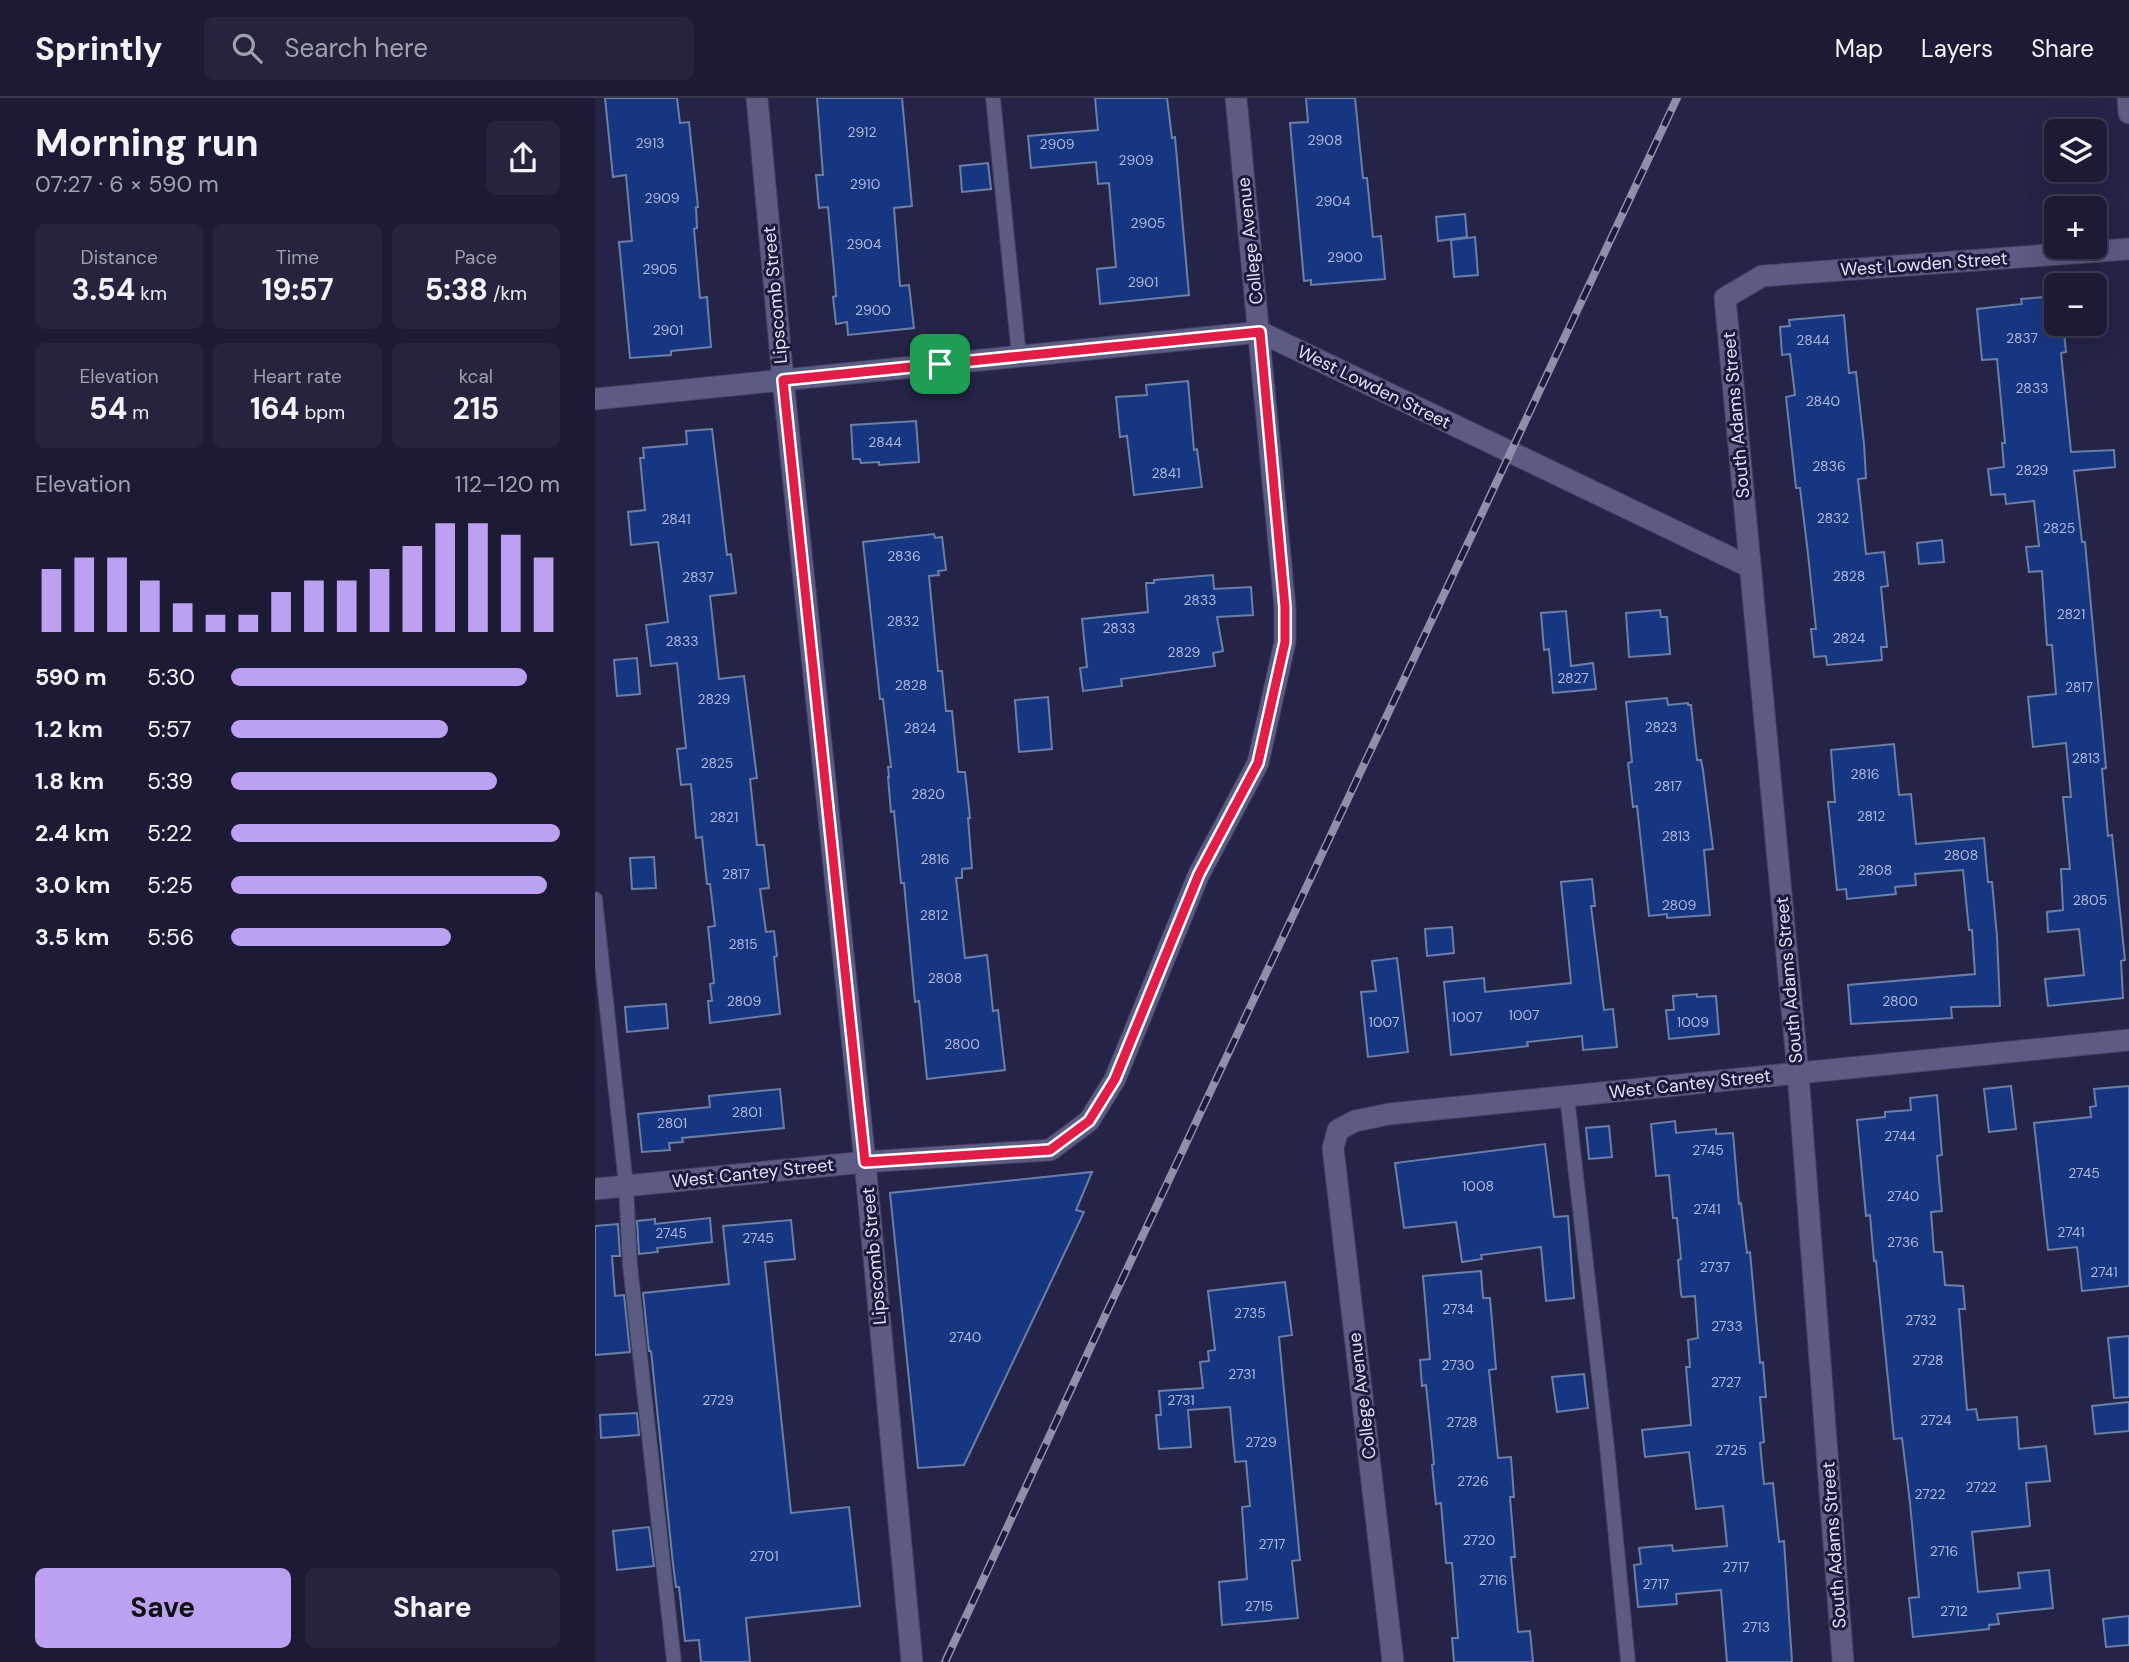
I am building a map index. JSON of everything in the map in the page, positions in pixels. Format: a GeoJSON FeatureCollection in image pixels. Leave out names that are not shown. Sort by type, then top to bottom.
{"type":"FeatureCollection","features":[{"type":"Feature","properties":{"kind":"street","name":"Lipscomb Street"},"geometry":{"type":"LineString","coordinates":[[757,98],[783,380],[865,1162],[912,1662]]}},
{"type":"Feature","properties":{"kind":"street","name":"College Avenue"},"geometry":{"type":"LineString","coordinates":[[1236,98],[1285,607],[1285,642],[1277,677]]}},
{"type":"Feature","properties":{"kind":"street"},"geometry":{"type":"LineString","coordinates":[[2128,98],[2129,113]]}},
{"type":"Feature","properties":{"kind":"street","name":"West Lowden Street"},"geometry":{"type":"LineString","coordinates":[[1725,298],[1762,276],[2129,249]]}},
{"type":"Feature","properties":{"kind":"street","name":"South Adams Street"},"geometry":{"type":"LineString","coordinates":[[1725,298],[1798,1073],[1843,1662]]}},
{"type":"Feature","properties":{"kind":"street"},"geometry":{"type":"LineString","coordinates":[[595,399],[1260,332]]}},
{"type":"Feature","properties":{"kind":"street","name":"West Lowden Street"},"geometry":{"type":"LineString","coordinates":[[1260,332],[1750,567]]}},
{"type":"Feature","properties":{"kind":"street","name":"West Cantey Street"},"geometry":{"type":"LineString","coordinates":[[595,1189],[865,1162],[1050,1150],[1089,1121],[1115,1079],[1199,874],[1258,763],[1277,677]]}},
{"type":"Feature","properties":{"kind":"street","name":"West Cantey Street"},"geometry":{"type":"LineString","coordinates":[[1338,1130],[1355,1121],[1389,1114],[2129,1040]]}},
{"type":"Feature","properties":{"kind":"street","name":"College Avenue"},"geometry":{"type":"LineString","coordinates":[[1338,1130],[1333,1148],[1394,1662]]}},
{"type":"Feature","properties":{"kind":"lane"},"geometry":{"type":"LineString","coordinates":[[993,98],[1019,356]]}},
{"type":"Feature","properties":{"kind":"lane"},"geometry":{"type":"LineString","coordinates":[[595,898],[626,1185],[630,1265],[674,1662]]}},
{"type":"Feature","properties":{"kind":"lane"},"geometry":{"type":"LineString","coordinates":[[1567,1096],[1607,1447],[1628,1662]]}},
{"type":"Feature","properties":{"kind":"building"},"geometry":{"type":"Polygon","coordinates":[[[605,98],[677,98],[680,123],[689,122],[698,207],[697,228],[694,229],[700,298],[707,297],[711,347],[671,351],[671,355],[630,358],[619,242],[632,241],[626,175],[613,177],[605,98]]]}},
{"type":"Feature","properties":{"kind":"building"},"geometry":{"type":"Polygon","coordinates":[[[817,98],[902,98],[912,206],[894,208],[900,286],[909,285],[914,328],[848,335],[847,322],[836,324],[828,207],[819,208],[816,175],[823,175],[817,98]]]}},
{"type":"Feature","properties":{"kind":"building"},"geometry":{"type":"Polygon","coordinates":[[[1095,98],[1167,98],[1172,138],[1175,137],[1189,295],[1100,304],[1097,269],[1116,267],[1109,183],[1098,184],[1096,162],[1031,168],[1028,136],[1098,130],[1095,98]]]}},
{"type":"Feature","properties":{"kind":"building"},"geometry":{"type":"Polygon","coordinates":[[[1306,98],[1355,98],[1363,178],[1367,178],[1373,237],[1381,236],[1385,279],[1311,285],[1311,280],[1304,281],[1290,123],[1308,122],[1306,98]]]}},
{"type":"Feature","properties":{"kind":"building"},"geometry":{"type":"Polygon","coordinates":[[[988,163],[991,189],[962,192],[960,166],[988,163]]]}},
{"type":"Feature","properties":{"kind":"building"},"geometry":{"type":"Polygon","coordinates":[[[1465,214],[1467,237],[1438,241],[1436,217],[1465,214]]]}},
{"type":"Feature","properties":{"kind":"building"},"geometry":{"type":"Polygon","coordinates":[[[1475,237],[1478,275],[1454,277],[1451,240],[1475,237]]]}},
{"type":"Feature","properties":{"kind":"building"},"geometry":{"type":"Polygon","coordinates":[[[2044,297],[2044,336],[2064,336],[2066,352],[2061,353],[2071,452],[2114,450],[2115,467],[2074,471],[2082,542],[2085,542],[2106,768],[2102,769],[2108,836],[2112,835],[2125,960],[2121,961],[2123,998],[2048,1006],[2045,979],[2084,975],[2079,929],[2048,932],[2047,912],[2063,910],[2061,869],[2070,869],[2063,797],[2071,797],[2066,743],[2033,747],[2028,697],[2056,694],[2052,645],[2047,645],[2042,571],[2029,572],[2026,547],[2039,546],[2034,501],[2006,504],[2005,494],[1991,495],[1988,469],[2004,467],[2002,443],[2005,443],[1997,359],[1982,360],[1977,309],[2022,304],[2021,299],[2044,297]]]}},
{"type":"Feature","properties":{"kind":"building"},"geometry":{"type":"Polygon","coordinates":[[[1844,315],[1849,373],[1856,372],[1864,444],[1866,478],[1858,479],[1866,554],[1884,552],[1888,586],[1881,587],[1887,647],[1881,647],[1882,660],[1827,665],[1826,656],[1814,657],[1811,629],[1816,629],[1808,554],[1800,488],[1796,488],[1786,397],[1795,395],[1790,354],[1782,355],[1780,327],[1790,326],[1789,320],[1844,315]]]}},
{"type":"Feature","properties":{"kind":"building"},"geometry":{"type":"Polygon","coordinates":[[[1188,381],[1194,450],[1197,449],[1202,487],[1134,495],[1127,436],[1120,437],[1116,397],[1147,395],[1146,385],[1188,381]]]}},
{"type":"Feature","properties":{"kind":"building"},"geometry":{"type":"Polygon","coordinates":[[[916,421],[919,462],[879,465],[879,462],[861,463],[860,459],[853,459],[851,425],[916,421]]]}},
{"type":"Feature","properties":{"kind":"building"},"geometry":{"type":"Polygon","coordinates":[[[712,429],[727,555],[731,554],[736,593],[710,596],[719,679],[744,676],[757,778],[750,779],[757,845],[764,845],[769,888],[760,889],[766,932],[774,931],[780,1014],[710,1023],[708,1001],[712,1001],[710,984],[714,983],[708,927],[715,926],[702,837],[696,838],[691,784],[681,785],[677,749],[686,748],[677,663],[651,666],[646,625],[668,622],[658,542],[631,545],[628,512],[645,510],[640,458],[644,458],[643,448],[687,444],[686,431],[712,429]]]}},
{"type":"Feature","properties":{"kind":"building"},"geometry":{"type":"Polygon","coordinates":[[[934,534],[935,538],[942,537],[946,570],[938,571],[939,575],[929,576],[938,671],[942,671],[946,711],[952,711],[958,772],[965,772],[970,818],[972,868],[962,869],[962,878],[956,878],[965,958],[987,955],[993,1011],[998,1010],[1005,1070],[927,1079],[919,1001],[915,1002],[904,883],[901,883],[894,811],[891,812],[888,767],[891,767],[883,699],[880,699],[863,542],[934,534]]]}},
{"type":"Feature","properties":{"kind":"building"},"geometry":{"type":"Polygon","coordinates":[[[1942,540],[1944,562],[1919,564],[1917,543],[1942,540]]]}},
{"type":"Feature","properties":{"kind":"building"},"geometry":{"type":"Polygon","coordinates":[[[1213,575],[1214,589],[1251,587],[1253,615],[1217,617],[1223,651],[1213,653],[1215,666],[1121,679],[1122,686],[1083,691],[1080,668],[1087,667],[1082,619],[1148,612],[1146,583],[1213,575]]]}},
{"type":"Feature","properties":{"kind":"building"},"geometry":{"type":"Polygon","coordinates":[[[1660,610],[1661,617],[1667,617],[1670,654],[1629,657],[1626,613],[1660,610]]]}},
{"type":"Feature","properties":{"kind":"building"},"geometry":{"type":"Polygon","coordinates":[[[1566,611],[1571,666],[1593,663],[1596,689],[1553,693],[1549,649],[1544,650],[1541,613],[1566,611]]]}},
{"type":"Feature","properties":{"kind":"building"},"geometry":{"type":"Polygon","coordinates":[[[637,658],[640,694],[617,696],[614,660],[637,658]]]}},
{"type":"Feature","properties":{"kind":"building"},"geometry":{"type":"Polygon","coordinates":[[[1048,697],[1052,749],[1019,752],[1015,700],[1048,697]]]}},
{"type":"Feature","properties":{"kind":"building"},"geometry":{"type":"Polygon","coordinates":[[[1667,698],[1668,705],[1691,705],[1697,760],[1701,760],[1703,770],[1713,849],[1704,850],[1710,915],[1667,918],[1667,914],[1649,916],[1637,806],[1633,807],[1628,763],[1632,762],[1626,702],[1667,698]]]}},
{"type":"Feature","properties":{"kind":"building"},"geometry":{"type":"Polygon","coordinates":[[[1894,744],[1899,795],[1911,794],[1916,844],[1984,838],[1988,882],[1992,882],[2000,1006],[1951,1007],[1952,1018],[1851,1024],[1848,985],[1975,974],[1963,870],[1915,874],[1916,885],[1895,887],[1896,894],[1847,899],[1846,889],[1837,890],[1828,802],[1835,802],[1831,750],[1894,744]]]}},
{"type":"Feature","properties":{"kind":"building"},"geometry":{"type":"Polygon","coordinates":[[[654,857],[656,888],[632,889],[630,858],[654,857]]]}},
{"type":"Feature","properties":{"kind":"building"},"geometry":{"type":"Polygon","coordinates":[[[1592,879],[1595,906],[1591,906],[1604,1010],[1613,1009],[1617,1047],[1583,1050],[1582,1036],[1527,1042],[1528,1046],[1451,1055],[1444,982],[1484,978],[1485,992],[1571,983],[1561,882],[1592,879]]]}},
{"type":"Feature","properties":{"kind":"building"},"geometry":{"type":"Polygon","coordinates":[[[1452,927],[1454,953],[1427,956],[1425,929],[1452,927]]]}},
{"type":"Feature","properties":{"kind":"building"},"geometry":{"type":"Polygon","coordinates":[[[1397,958],[1408,1052],[1368,1057],[1361,992],[1376,991],[1372,961],[1397,958]]]}},
{"type":"Feature","properties":{"kind":"building"},"geometry":{"type":"Polygon","coordinates":[[[1697,994],[1697,997],[1716,996],[1719,1034],[1669,1039],[1666,1010],[1674,1010],[1673,996],[1697,994]]]}},
{"type":"Feature","properties":{"kind":"building"},"geometry":{"type":"Polygon","coordinates":[[[666,1004],[668,1028],[627,1032],[625,1007],[666,1004]]]}},
{"type":"Feature","properties":{"kind":"building"},"geometry":{"type":"Polygon","coordinates":[[[2011,1086],[2016,1129],[1989,1132],[1984,1089],[2011,1086]]]}},
{"type":"Feature","properties":{"kind":"building"},"geometry":{"type":"Polygon","coordinates":[[[2129,1086],[2129,1286],[2082,1291],[2077,1247],[2048,1250],[2034,1123],[2091,1117],[2090,1107],[2096,1106],[2094,1089],[2129,1086]]]}},
{"type":"Feature","properties":{"kind":"building"},"geometry":{"type":"Polygon","coordinates":[[[780,1089],[784,1128],[682,1138],[683,1142],[669,1143],[670,1150],[642,1152],[638,1114],[710,1107],[709,1096],[780,1089]]]}},
{"type":"Feature","properties":{"kind":"building"},"geometry":{"type":"Polygon","coordinates":[[[1937,1095],[1942,1155],[1937,1156],[1942,1211],[1931,1212],[1934,1252],[1942,1252],[1945,1285],[1963,1286],[1965,1309],[1959,1309],[1967,1410],[1976,1409],[1978,1420],[2017,1417],[2019,1449],[2046,1446],[2050,1481],[2026,1483],[2030,1526],[1972,1532],[1978,1592],[2020,1588],[2018,1573],[2049,1570],[2053,1608],[1997,1614],[1999,1624],[1989,1625],[1989,1629],[1913,1637],[1909,1598],[1919,1597],[1910,1503],[1902,1438],[1894,1439],[1876,1261],[1870,1215],[1866,1216],[1857,1120],[1885,1117],[1885,1112],[1911,1110],[1910,1098],[1937,1095]]]}},
{"type":"Feature","properties":{"kind":"building"},"geometry":{"type":"Polygon","coordinates":[[[1675,1121],[1676,1133],[1716,1129],[1716,1134],[1733,1133],[1739,1204],[1741,1203],[1747,1253],[1750,1252],[1760,1363],[1763,1362],[1766,1397],[1760,1397],[1764,1442],[1760,1443],[1764,1484],[1773,1483],[1779,1542],[1784,1541],[1792,1662],[1727,1662],[1721,1590],[1676,1594],[1677,1604],[1638,1607],[1634,1565],[1641,1564],[1639,1548],[1672,1545],[1673,1551],[1727,1546],[1723,1506],[1696,1509],[1689,1452],[1645,1457],[1642,1430],[1691,1425],[1686,1367],[1690,1367],[1688,1340],[1698,1338],[1695,1296],[1682,1297],[1681,1294],[1677,1218],[1673,1218],[1669,1175],[1656,1176],[1651,1124],[1675,1121]]]}},
{"type":"Feature","properties":{"kind":"building"},"geometry":{"type":"Polygon","coordinates":[[[1609,1126],[1612,1157],[1589,1159],[1586,1128],[1609,1126]]]}},
{"type":"Feature","properties":{"kind":"building"},"geometry":{"type":"Polygon","coordinates":[[[1545,1144],[1554,1217],[1568,1216],[1574,1298],[1546,1301],[1541,1247],[1481,1255],[1482,1259],[1462,1262],[1456,1222],[1404,1228],[1395,1163],[1545,1144]]]}},
{"type":"Feature","properties":{"kind":"building"},"geometry":{"type":"Polygon","coordinates":[[[1092,1172],[1076,1210],[1084,1212],[964,1465],[918,1468],[890,1193],[1092,1172]]]}},
{"type":"Feature","properties":{"kind":"building"},"geometry":{"type":"Polygon","coordinates":[[[710,1218],[712,1242],[657,1248],[658,1252],[639,1254],[637,1221],[655,1219],[655,1224],[710,1218]]]}},
{"type":"Feature","properties":{"kind":"building"},"geometry":{"type":"Polygon","coordinates":[[[791,1220],[795,1259],[765,1262],[791,1513],[849,1507],[860,1606],[746,1618],[750,1662],[701,1662],[699,1640],[685,1641],[679,1587],[676,1587],[643,1293],[729,1284],[723,1226],[791,1220]]]}},
{"type":"Feature","properties":{"kind":"building"},"geometry":{"type":"Polygon","coordinates":[[[618,1224],[620,1256],[612,1256],[615,1296],[624,1295],[630,1352],[595,1355],[595,1226],[618,1224]]]}},
{"type":"Feature","properties":{"kind":"building"},"geometry":{"type":"Polygon","coordinates":[[[1481,1271],[1483,1298],[1490,1298],[1496,1369],[1489,1370],[1498,1458],[1511,1457],[1514,1497],[1510,1497],[1515,1557],[1511,1557],[1518,1632],[1530,1631],[1533,1662],[1454,1662],[1452,1638],[1458,1638],[1452,1563],[1446,1563],[1441,1503],[1436,1504],[1426,1385],[1422,1386],[1420,1360],[1430,1359],[1423,1276],[1481,1271]]]}},
{"type":"Feature","properties":{"kind":"building"},"geometry":{"type":"Polygon","coordinates":[[[1285,1282],[1292,1335],[1279,1337],[1300,1560],[1292,1561],[1298,1618],[1222,1625],[1219,1582],[1247,1579],[1242,1507],[1250,1506],[1246,1461],[1235,1462],[1230,1407],[1188,1410],[1191,1447],[1159,1449],[1156,1415],[1161,1415],[1159,1391],[1203,1388],[1200,1362],[1209,1361],[1208,1351],[1215,1350],[1208,1291],[1285,1282]]]}},
{"type":"Feature","properties":{"kind":"building"},"geometry":{"type":"Polygon","coordinates":[[[2129,1336],[2129,1397],[2114,1398],[2108,1338],[2129,1336]]]}},
{"type":"Feature","properties":{"kind":"building"},"geometry":{"type":"Polygon","coordinates":[[[1584,1374],[1588,1408],[1557,1412],[1552,1377],[1584,1374]]]}},
{"type":"Feature","properties":{"kind":"building"},"geometry":{"type":"Polygon","coordinates":[[[2129,1402],[2129,1431],[2095,1434],[2092,1406],[2129,1402]]]}},
{"type":"Feature","properties":{"kind":"building"},"geometry":{"type":"Polygon","coordinates":[[[637,1413],[639,1435],[601,1438],[600,1415],[637,1413]]]}},
{"type":"Feature","properties":{"kind":"building"},"geometry":{"type":"Polygon","coordinates":[[[649,1527],[654,1566],[617,1570],[613,1531],[649,1527]]]}},
{"type":"Feature","properties":{"kind":"building"},"geometry":{"type":"Polygon","coordinates":[[[2129,1616],[2129,1645],[2106,1647],[2103,1619],[2129,1616]]]}},
{"type":"Feature","properties":{"kind":"railway"},"geometry":{"type":"LineString","coordinates":[[945,1662],[1677,98]]}},
{"type":"Feature","properties":{"kind":"route"},"geometry":{"type":"LineString","coordinates":[[1260,332],[1285,607],[1285,642],[1258,763],[1199,874],[1115,1079],[1089,1121],[1050,1150],[865,1162],[783,380],[940,364],[1260,332]]}}]}
